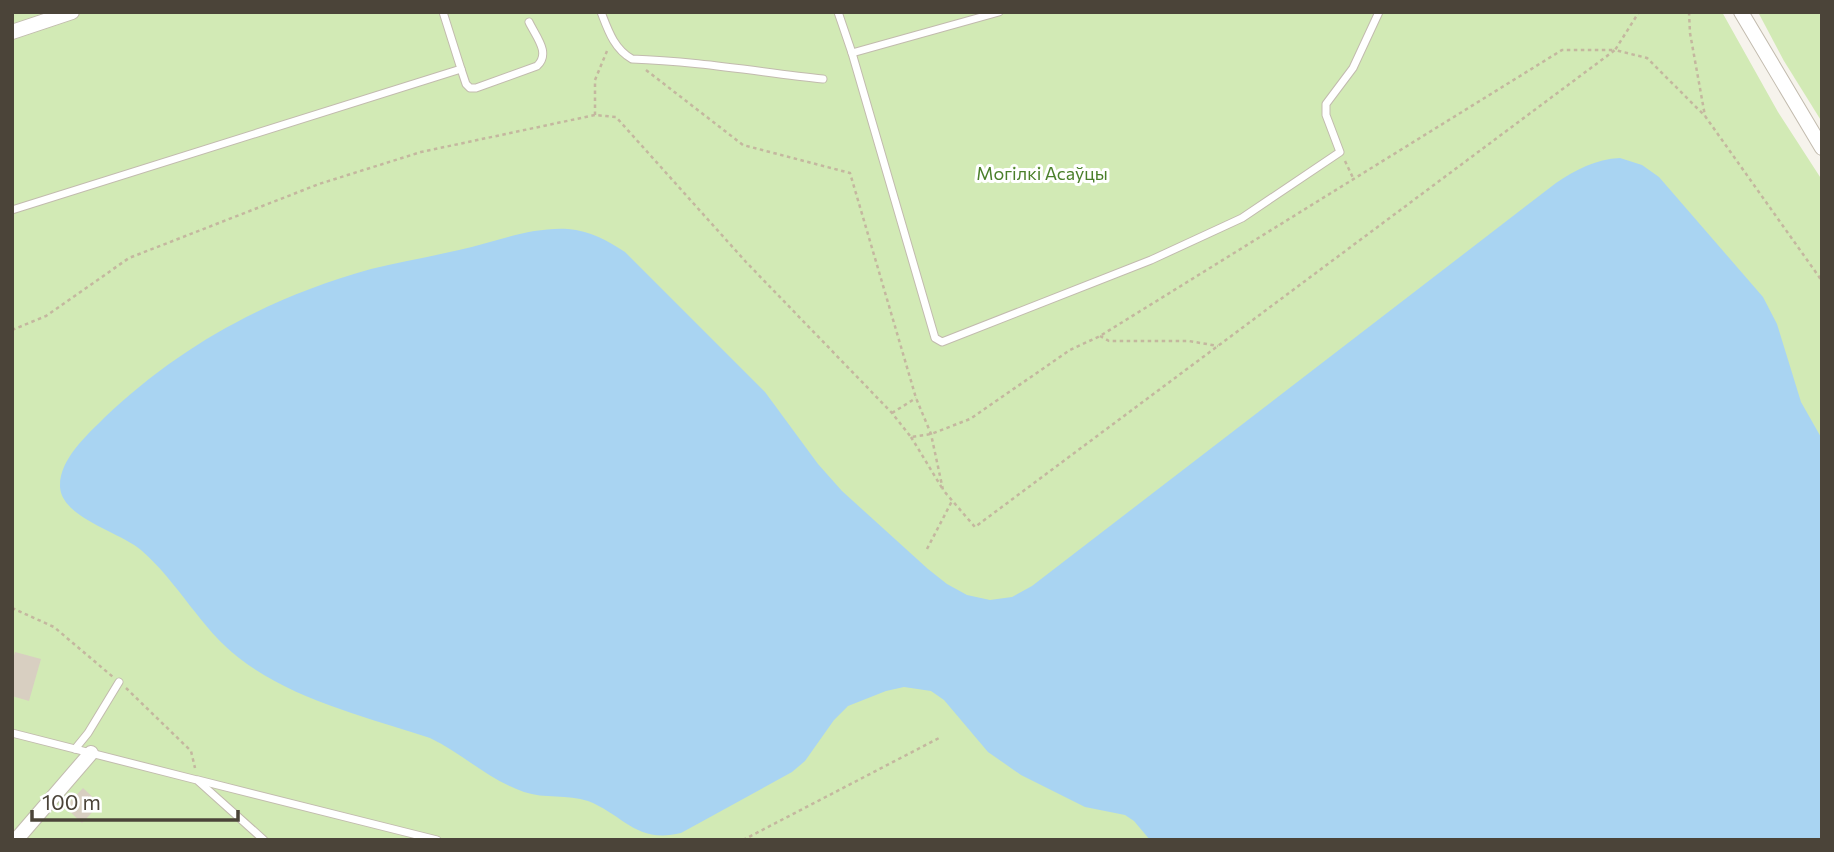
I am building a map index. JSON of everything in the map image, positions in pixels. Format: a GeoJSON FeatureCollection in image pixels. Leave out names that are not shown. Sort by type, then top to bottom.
{"type":"FeatureCollection","features":[{"type":"Feature","properties":{"kind":"street"},"geometry":{"type":"LineString","coordinates":[[12,32],[72,12]]}},
{"type":"Feature","properties":{"kind":"street"},"geometry":{"type":"LineString","coordinates":[[1741,12],[1822,148]]}},
{"type":"Feature","properties":{"kind":"street"},"geometry":{"type":"LineString","coordinates":[[16,840],[91,752]]}},
{"type":"Feature","properties":{"kind":"lane"},"geometry":{"type":"LineString","coordinates":[[443,12],[466,84],[470,88],[537,66],[544,60],[545,53],[529,22]]}},
{"type":"Feature","properties":{"kind":"lane"},"geometry":{"type":"LineString","coordinates":[[601,12],[614,43],[632,59],[692,61],[721,68],[823,79]]}},
{"type":"Feature","properties":{"kind":"lane"},"geometry":{"type":"LineString","coordinates":[[838,12],[935,338],[942,342],[1151,260],[1242,218],[1340,152],[1326,115],[1326,104],[1353,68],[1379,12]]}},
{"type":"Feature","properties":{"kind":"lane"},"geometry":{"type":"LineString","coordinates":[[852,53],[999,12]]}},
{"type":"Feature","properties":{"kind":"lane"},"geometry":{"type":"LineString","coordinates":[[12,211],[461,69]]}},
{"type":"Feature","properties":{"kind":"lane"},"geometry":{"type":"LineString","coordinates":[[75,749],[120,682]]}},
{"type":"Feature","properties":{"kind":"lane"},"geometry":{"type":"LineString","coordinates":[[12,733],[437,840]]}},
{"type":"Feature","properties":{"kind":"lane"},"geometry":{"type":"LineString","coordinates":[[197,780],[264,840]]}},
{"type":"Feature","properties":{"kind":"path"},"geometry":{"type":"LineString","coordinates":[[12,330],[46,316],[129,258],[319,184],[421,152],[595,115],[616,117],[746,262],[892,413],[911,437],[943,490],[975,527],[1615,50],[1639,12]]}},
{"type":"Feature","properties":{"kind":"path"},"geometry":{"type":"LineString","coordinates":[[1689,12],[1690,33],[1705,116]]}},
{"type":"Feature","properties":{"kind":"path"},"geometry":{"type":"LineString","coordinates":[[595,115],[595,80],[605,54],[614,43]]}},
{"type":"Feature","properties":{"kind":"path"},"geometry":{"type":"LineString","coordinates":[[911,437],[931,434],[970,419],[1070,350],[1100,336],[1562,50],[1615,50],[1647,58],[1705,116],[1822,281]]}},
{"type":"Feature","properties":{"kind":"path"},"geometry":{"type":"LineString","coordinates":[[632,59],[743,145],[850,173],[916,398],[931,434],[943,490]]}},
{"type":"Feature","properties":{"kind":"path"},"geometry":{"type":"LineString","coordinates":[[1340,152],[1354,181]]}},
{"type":"Feature","properties":{"kind":"path"},"geometry":{"type":"LineString","coordinates":[[1100,336],[1109,341],[1189,341],[1220,346]]}},
{"type":"Feature","properties":{"kind":"path"},"geometry":{"type":"LineString","coordinates":[[892,413],[916,398]]}},
{"type":"Feature","properties":{"kind":"path"},"geometry":{"type":"LineString","coordinates":[[927,549],[953,501]]}},
{"type":"Feature","properties":{"kind":"path"},"geometry":{"type":"LineString","coordinates":[[743,840],[941,737]]}},
{"type":"Feature","properties":{"kind":"green space","name":"Могілкі Асаўцы"},"geometry":{"type":"Polygon","coordinates":[[[12,12],[1722,12],[1778,112],[1822,180],[1822,840],[12,840],[12,12]]]}},
{"type":"Feature","properties":{"kind":"green space"},"geometry":{"type":"Polygon","coordinates":[[[1758,12],[1822,12],[1822,122],[1784,61],[1758,12]]]}},
{"type":"Feature","properties":{"kind":"water"},"geometry":{"type":"Polygon","coordinates":[[[1620,158],[1642,165],[1659,177],[1763,297],[1777,324],[1801,402],[1822,439],[1822,840],[1150,840],[1134,821],[1125,815],[1085,807],[1021,775],[988,752],[944,700],[931,691],[904,687],[848,706],[834,720],[805,761],[792,772],[681,833],[653,835],[631,826],[588,801],[532,794],[511,787],[430,738],[331,706],[260,673],[225,646],[167,576],[141,550],[81,516],[63,498],[60,487],[64,467],[69,458],[104,418],[164,368],[196,346],[262,309],[371,269],[526,233],[568,229],[598,237],[625,252],[765,392],[818,464],[842,491],[928,569],[967,595],[990,600],[1012,597],[1032,586],[1556,183],[1586,166],[1620,158]]]}},
{"type":"Feature","properties":{"kind":"building"},"geometry":{"type":"Polygon","coordinates":[[[15,652],[41,659],[29,701],[12,696],[12,662],[15,652]]]}},
{"type":"Feature","properties":{"kind":"building"},"geometry":{"type":"Polygon","coordinates":[[[83,788],[100,804],[82,823],[65,807],[83,788]]]}}]}
